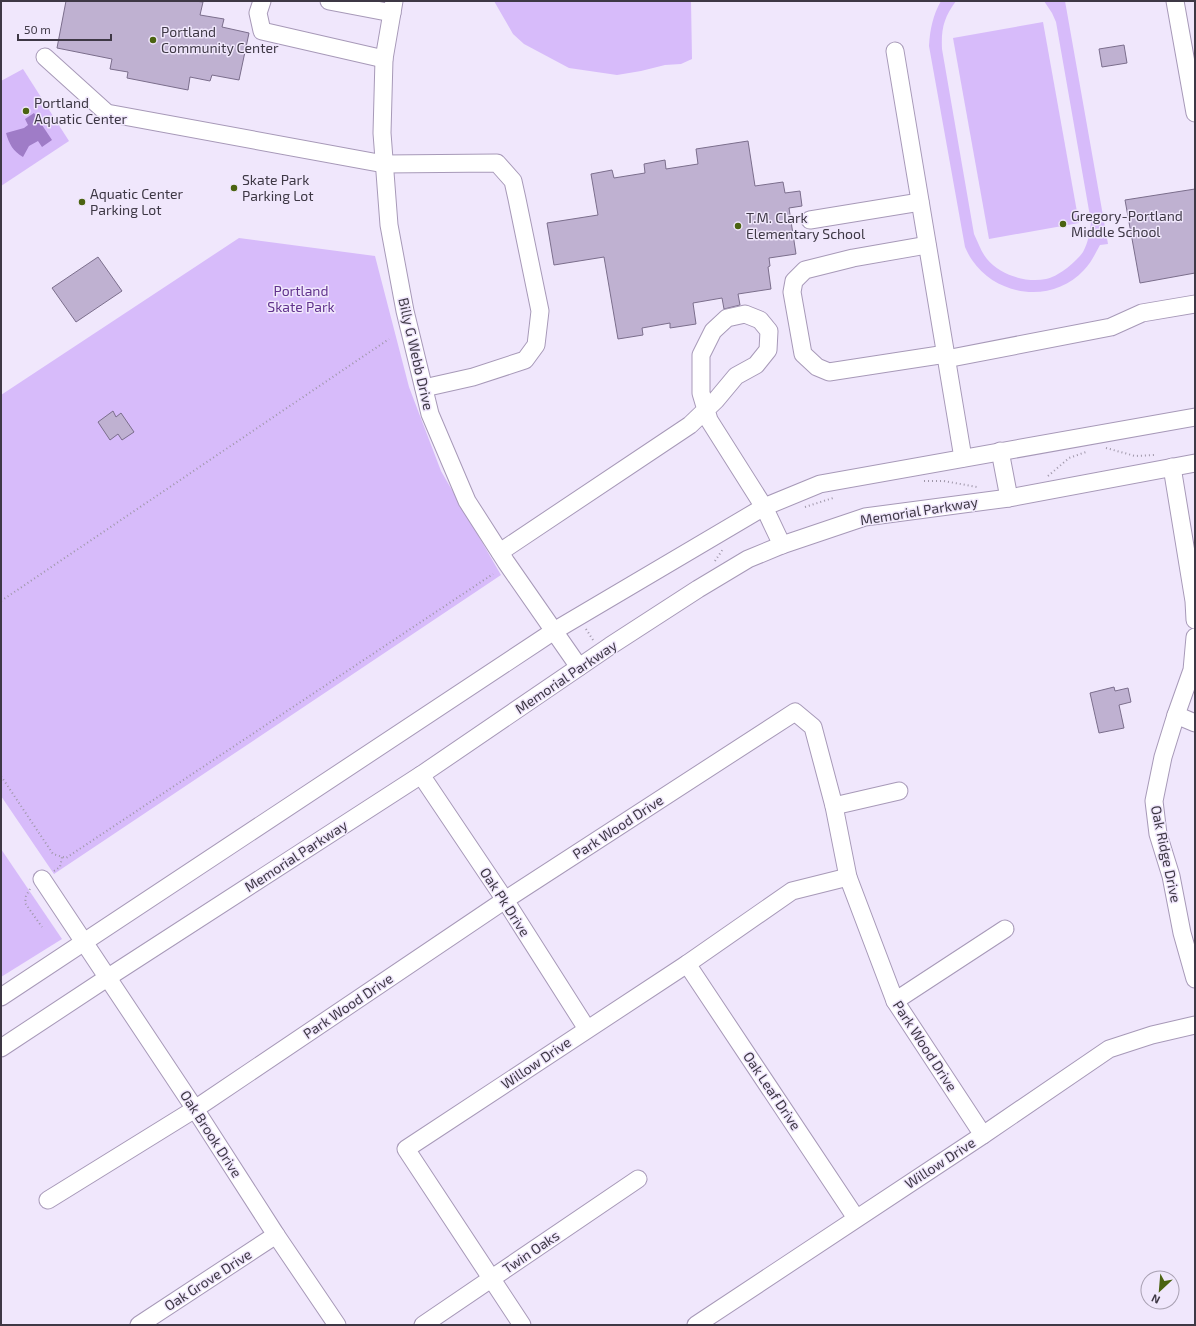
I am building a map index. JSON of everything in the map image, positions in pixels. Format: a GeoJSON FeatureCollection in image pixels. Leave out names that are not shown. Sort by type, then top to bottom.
{"type":"FeatureCollection","features":[{"type":"Feature","properties":{"kind":"street"},"geometry":{"type":"LineString","coordinates":[[262,1],[258,13],[262,30],[384,59]]}},
{"type":"Feature","properties":{"kind":"street"},"geometry":{"type":"LineString","coordinates":[[328,1],[393,7]]}},
{"type":"Feature","properties":{"kind":"street"},"geometry":{"type":"LineString","coordinates":[[1176,1],[1189,45],[1195,112]]}},
{"type":"Feature","properties":{"kind":"street","name":"Billy G Webb Drive"},"geometry":{"type":"LineString","coordinates":[[393,7],[384,59],[382,133],[389,225],[405,311],[430,414],[467,500],[500,552],[579,667]]}},
{"type":"Feature","properties":{"kind":"street"},"geometry":{"type":"LineString","coordinates":[[895,51],[963,458]]}},
{"type":"Feature","properties":{"kind":"street"},"geometry":{"type":"LineString","coordinates":[[45,57],[107,113],[384,164],[497,163],[512,181],[540,311],[536,345],[525,360],[473,377],[424,388]]}},
{"type":"Feature","properties":{"kind":"street"},"geometry":{"type":"LineString","coordinates":[[810,220],[920,202]]}},
{"type":"Feature","properties":{"kind":"street"},"geometry":{"type":"LineString","coordinates":[[928,245],[853,258],[805,270],[794,280],[792,292],[803,354],[817,367],[829,372],[946,356],[1111,327],[1142,313],[1195,304]]}},
{"type":"Feature","properties":{"kind":"street"},"geometry":{"type":"LineString","coordinates":[[500,552],[690,425],[706,409],[716,400],[736,376],[756,366],[768,350],[769,331],[760,320],[744,314],[727,318],[713,331],[701,355],[702,393],[706,409],[709,420],[764,507],[782,545]]}},
{"type":"Feature","properties":{"kind":"street"},"geometry":{"type":"LineString","coordinates":[[1,997],[554,631],[764,507],[820,484],[1195,417]]}},
{"type":"Feature","properties":{"kind":"street"},"geometry":{"type":"LineString","coordinates":[[1000,451],[1009,498]]}},
{"type":"Feature","properties":{"kind":"street","name":"Memorial Parkway"},"geometry":{"type":"LineString","coordinates":[[1,1048],[421,776],[579,667],[698,588],[748,559],[782,545],[865,517],[1009,498],[1195,463]]}},
{"type":"Feature","properties":{"kind":"street"},"geometry":{"type":"LineString","coordinates":[[1172,467],[1194,601],[1195,620]]}},
{"type":"Feature","properties":{"kind":"street","name":"Oak Ridge Drive"},"geometry":{"type":"LineString","coordinates":[[1195,637],[1192,670],[1163,758],[1154,801],[1158,834],[1172,876],[1182,933],[1195,979]]}},
{"type":"Feature","properties":{"kind":"street","name":"Park Wood Drive"},"geometry":{"type":"LineString","coordinates":[[48,1200],[195,1109],[505,900],[795,712],[813,727],[834,806],[848,877],[895,1001],[983,1135]]}},
{"type":"Feature","properties":{"kind":"street"},"geometry":{"type":"LineString","coordinates":[[1176,715],[1195,723]]}},
{"type":"Feature","properties":{"kind":"street","name":"Oak Pk Drive"},"geometry":{"type":"LineString","coordinates":[[421,776],[505,900],[587,1029]]}},
{"type":"Feature","properties":{"kind":"street"},"geometry":{"type":"LineString","coordinates":[[834,806],[899,791]]}},
{"type":"Feature","properties":{"kind":"street","name":"Willow Drive"},"geometry":{"type":"LineString","coordinates":[[522,1325],[406,1149],[687,964],[792,891],[848,877]]}},
{"type":"Feature","properties":{"kind":"street","name":"Oak Brook Drive"},"geometry":{"type":"LineString","coordinates":[[42,879],[195,1109],[276,1235],[337,1325]]}},
{"type":"Feature","properties":{"kind":"street"},"geometry":{"type":"LineString","coordinates":[[895,1001],[1005,929]]}},
{"type":"Feature","properties":{"kind":"street","name":"Oak Leaf Drive"},"geometry":{"type":"LineString","coordinates":[[687,964],[856,1218]]}},
{"type":"Feature","properties":{"kind":"street","name":"Willow Drive"},"geometry":{"type":"LineString","coordinates":[[696,1325],[983,1135],[1109,1049],[1152,1035],[1195,1026]]}},
{"type":"Feature","properties":{"kind":"street","name":"Twin Oaks"},"geometry":{"type":"LineString","coordinates":[[423,1325],[638,1179]]}},
{"type":"Feature","properties":{"kind":"street","name":"Oak Grove Drive"},"geometry":{"type":"LineString","coordinates":[[140,1325],[276,1235]]}},
{"type":"Feature","properties":{"kind":"path"},"geometry":{"type":"LineString","coordinates":[[1,601],[389,339]]}},
{"type":"Feature","properties":{"kind":"path"},"geometry":{"type":"LineString","coordinates":[[1,776],[53,854],[66,858],[493,574]]}},
{"type":"Feature","properties":{"kind":"green space"},"geometry":{"type":"Polygon","coordinates":[[[494,1],[691,1],[692,59],[681,64],[665,65],[617,75],[569,68],[524,44],[513,34],[494,1]]]}},
{"type":"Feature","properties":{"kind":"green space"},"geometry":{"type":"Polygon","coordinates":[[[941,1],[956,1],[944,24],[942,49],[974,234],[981,250],[992,265],[1006,273],[1022,279],[1038,280],[1051,278],[1080,256],[1087,241],[1091,222],[1056,22],[1044,1],[1065,1],[1108,244],[1100,245],[1084,270],[1071,281],[1057,288],[1042,292],[1026,292],[1010,288],[996,282],[983,272],[971,258],[965,247],[929,46],[932,22],[941,1]]]}},
{"type":"Feature","properties":{"kind":"green space"},"geometry":{"type":"Polygon","coordinates":[[[1043,22],[1079,223],[989,239],[953,38],[1043,22]]]}},
{"type":"Feature","properties":{"kind":"green space","name":"Portland Aquatic Center"},"geometry":{"type":"Polygon","coordinates":[[[23,69],[69,141],[1,186],[1,81],[23,69]]]}},
{"type":"Feature","properties":{"kind":"green space","name":"Portland Skate Park"},"geometry":{"type":"Polygon","coordinates":[[[239,238],[375,256],[409,387],[441,471],[501,575],[54,874],[1,796],[1,395],[239,238]]]}},
{"type":"Feature","properties":{"kind":"green space"},"geometry":{"type":"Polygon","coordinates":[[[1,849],[62,939],[1,977],[1,849]]]}},
{"type":"Feature","properties":{"kind":"shaded area"},"geometry":{"type":"Polygon","coordinates":[[[34,113],[52,140],[42,147],[38,141],[29,146],[23,157],[12,147],[6,133],[24,128],[28,125],[25,119],[34,113]]]}},
{"type":"Feature","properties":{"kind":"building","name":"Portland Community Center"},"geometry":{"type":"Polygon","coordinates":[[[66,1],[203,2],[200,15],[224,19],[222,27],[249,33],[239,80],[212,75],[210,81],[190,77],[188,90],[127,78],[128,72],[110,69],[112,59],[57,48],[66,1]]]}},
{"type":"Feature","properties":{"kind":"building"},"geometry":{"type":"Polygon","coordinates":[[[1124,45],[1127,63],[1102,67],[1099,49],[1124,45]]]}},
{"type":"Feature","properties":{"kind":"building"},"geometry":{"type":"Polygon","coordinates":[[[748,141],[755,186],[783,182],[785,193],[800,191],[802,206],[789,208],[796,254],[769,258],[770,266],[768,267],[771,289],[738,294],[740,305],[724,309],[722,298],[693,303],[696,324],[670,328],[670,323],[642,328],[643,335],[618,339],[604,257],[554,265],[547,223],[598,215],[591,174],[612,170],[614,178],[645,173],[644,164],[665,160],[666,169],[698,164],[696,149],[748,141]]]}},
{"type":"Feature","properties":{"kind":"building"},"geometry":{"type":"Polygon","coordinates":[[[1195,189],[1195,273],[1140,283],[1125,200],[1195,189]]]}},
{"type":"Feature","properties":{"kind":"building"},"geometry":{"type":"Polygon","coordinates":[[[98,257],[122,291],[76,322],[52,288],[98,257]]]}},
{"type":"Feature","properties":{"kind":"building"},"geometry":{"type":"Polygon","coordinates":[[[113,411],[116,417],[121,413],[134,432],[122,440],[118,434],[110,440],[98,422],[113,411]]]}},
{"type":"Feature","properties":{"kind":"building"},"geometry":{"type":"Polygon","coordinates":[[[1114,687],[1115,691],[1128,688],[1131,702],[1119,705],[1124,728],[1099,733],[1090,693],[1114,687]]]}},
{"type":"Feature","properties":{"kind":"place","name":"Portland Community Center"},"geometry":{"type":"Point","coordinates":[153,40]}},
{"type":"Feature","properties":{"kind":"place","name":"Portland Aquatic Center"},"geometry":{"type":"Point","coordinates":[26,111]}},
{"type":"Feature","properties":{"kind":"place","name":"Skate Park Parking Lot"},"geometry":{"type":"Point","coordinates":[234,188]}},
{"type":"Feature","properties":{"kind":"place","name":"Aquatic Center Parking Lot"},"geometry":{"type":"Point","coordinates":[82,202]}},
{"type":"Feature","properties":{"kind":"place","name":"Gregory-Portland Middle School"},"geometry":{"type":"Point","coordinates":[1063,224]}},
{"type":"Feature","properties":{"kind":"place","name":"T.M. Clark Elementary School"},"geometry":{"type":"Point","coordinates":[738,226]}}]}
